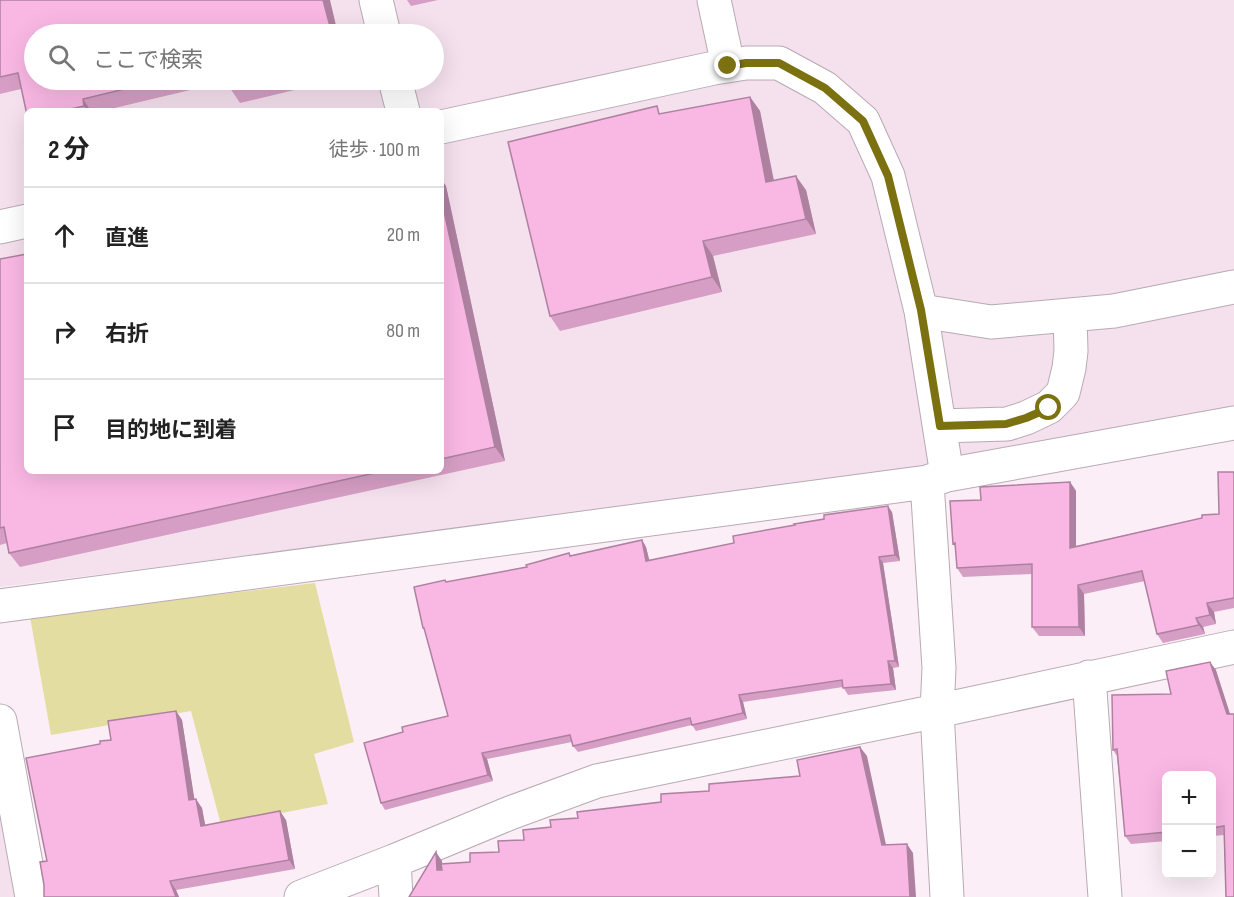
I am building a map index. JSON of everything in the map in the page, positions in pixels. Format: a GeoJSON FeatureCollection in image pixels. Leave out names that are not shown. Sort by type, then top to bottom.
{"type":"FeatureCollection","features":[{"type":"Feature","properties":{"kind":"street"},"geometry":{"type":"LineString","coordinates":[[376,0],[382,24]]}},
{"type":"Feature","properties":{"kind":"street"},"geometry":{"type":"LineString","coordinates":[[714,0],[728,66]]}},
{"type":"Feature","properties":{"kind":"street"},"geometry":{"type":"LineString","coordinates":[[444,126],[746,63],[779,63],[825,88],[863,121],[888,176],[921,310],[940,426],[937,479],[938,711],[947,897]]}},
{"type":"Feature","properties":{"kind":"street"},"geometry":{"type":"LineString","coordinates":[[398,90],[402,108]]}},
{"type":"Feature","properties":{"kind":"street"},"geometry":{"type":"LineString","coordinates":[[0,227],[24,222]]}},
{"type":"Feature","properties":{"kind":"street"},"geometry":{"type":"LineString","coordinates":[[921,310],[991,322],[1114,311],[1234,287]]}},
{"type":"Feature","properties":{"kind":"street"},"geometry":{"type":"LineString","coordinates":[[940,426],[1006,424],[1049,408],[1063,393],[1069,368],[1070,315]]}},
{"type":"Feature","properties":{"kind":"street"},"geometry":{"type":"LineString","coordinates":[[0,606],[937,479],[1234,423]]}},
{"type":"Feature","properties":{"kind":"street"},"geometry":{"type":"LineString","coordinates":[[301,897],[510,813],[597,781],[1234,647]]}},
{"type":"Feature","properties":{"kind":"street"},"geometry":{"type":"LineString","coordinates":[[1089,678],[1105,897]]}},
{"type":"Feature","properties":{"kind":"street"},"geometry":{"type":"LineString","coordinates":[[0,721],[32,897]]}},
{"type":"Feature","properties":{"kind":"street"},"geometry":{"type":"LineString","coordinates":[[394,861],[396,897]]}},
{"type":"Feature","properties":{"kind":"shaded area"},"geometry":{"type":"Polygon","coordinates":[[[0,0],[1234,0],[1234,411],[917,470],[0,587],[0,0]]]}},
{"type":"Feature","properties":{"kind":"shaded area"},"geometry":{"type":"Polygon","coordinates":[[[315,583],[354,742],[314,754],[328,804],[221,825],[191,711],[51,735],[30,617],[315,583]]]}},
{"type":"Feature","properties":{"kind":"shaded area"},"geometry":{"type":"Polygon","coordinates":[[[0,795],[18,897],[0,897],[0,795]]]}},
{"type":"Feature","properties":{"kind":"building"},"geometry":{"type":"Polygon","coordinates":[[[0,0],[323,0],[329,24],[24,24],[24,90],[120,90],[83,99],[84,106],[75,108],[26,108],[18,73],[0,77],[0,0]]]}},
{"type":"Feature","properties":{"kind":"building"},"geometry":{"type":"Polygon","coordinates":[[[750,97],[766,182],[796,176],[806,219],[703,241],[712,277],[550,316],[508,142],[657,106],[659,114],[750,97]]]}},
{"type":"Feature","properties":{"kind":"building"},"geometry":{"type":"Polygon","coordinates":[[[444,211],[495,447],[444,458],[444,211]]]}},
{"type":"Feature","properties":{"kind":"building"},"geometry":{"type":"Polygon","coordinates":[[[24,255],[24,474],[370,474],[9,553],[4,527],[0,528],[0,259],[24,255]]]}},
{"type":"Feature","properties":{"kind":"building"},"geometry":{"type":"Polygon","coordinates":[[[1218,472],[1234,472],[1234,598],[1207,603],[1210,615],[1196,618],[1199,625],[1157,634],[1142,571],[1078,585],[1079,627],[1032,627],[1032,564],[957,568],[950,501],[981,500],[980,487],[1070,482],[1070,548],[1202,518],[1202,515],[1219,514],[1218,472]]]}},
{"type":"Feature","properties":{"kind":"building"},"geometry":{"type":"Polygon","coordinates":[[[888,506],[895,555],[879,557],[895,661],[888,661],[891,684],[843,688],[842,680],[739,695],[743,713],[692,725],[690,718],[573,746],[570,735],[482,753],[488,775],[381,803],[364,743],[403,732],[402,727],[448,716],[414,587],[527,567],[526,565],[569,553],[570,556],[642,540],[646,561],[734,543],[733,536],[824,519],[824,515],[888,506]]]}},
{"type":"Feature","properties":{"kind":"building"},"geometry":{"type":"Polygon","coordinates":[[[1210,662],[1227,714],[1234,714],[1234,897],[1226,897],[1224,826],[1216,827],[1216,771],[1162,771],[1162,832],[1125,836],[1117,749],[1113,750],[1112,695],[1171,694],[1166,671],[1210,662]]]}},
{"type":"Feature","properties":{"kind":"building"},"geometry":{"type":"Polygon","coordinates":[[[176,711],[189,800],[196,799],[201,826],[280,811],[289,860],[170,881],[176,897],[44,897],[40,862],[47,861],[26,758],[111,740],[108,721],[176,711]]]}},
{"type":"Feature","properties":{"kind":"building"},"geometry":{"type":"Polygon","coordinates":[[[860,747],[882,845],[907,844],[910,897],[409,897],[436,852],[437,870],[442,870],[441,864],[470,862],[470,853],[499,852],[498,841],[524,840],[523,830],[551,827],[550,820],[578,818],[577,812],[661,802],[661,794],[709,791],[709,784],[800,776],[797,760],[860,747]]]}},
{"type":"Feature","properties":{"kind":"route"},"geometry":{"type":"LineString","coordinates":[[728,66],[746,63],[779,63],[825,88],[863,121],[888,176],[921,310],[940,426],[1006,424],[1049,408]]}}]}
